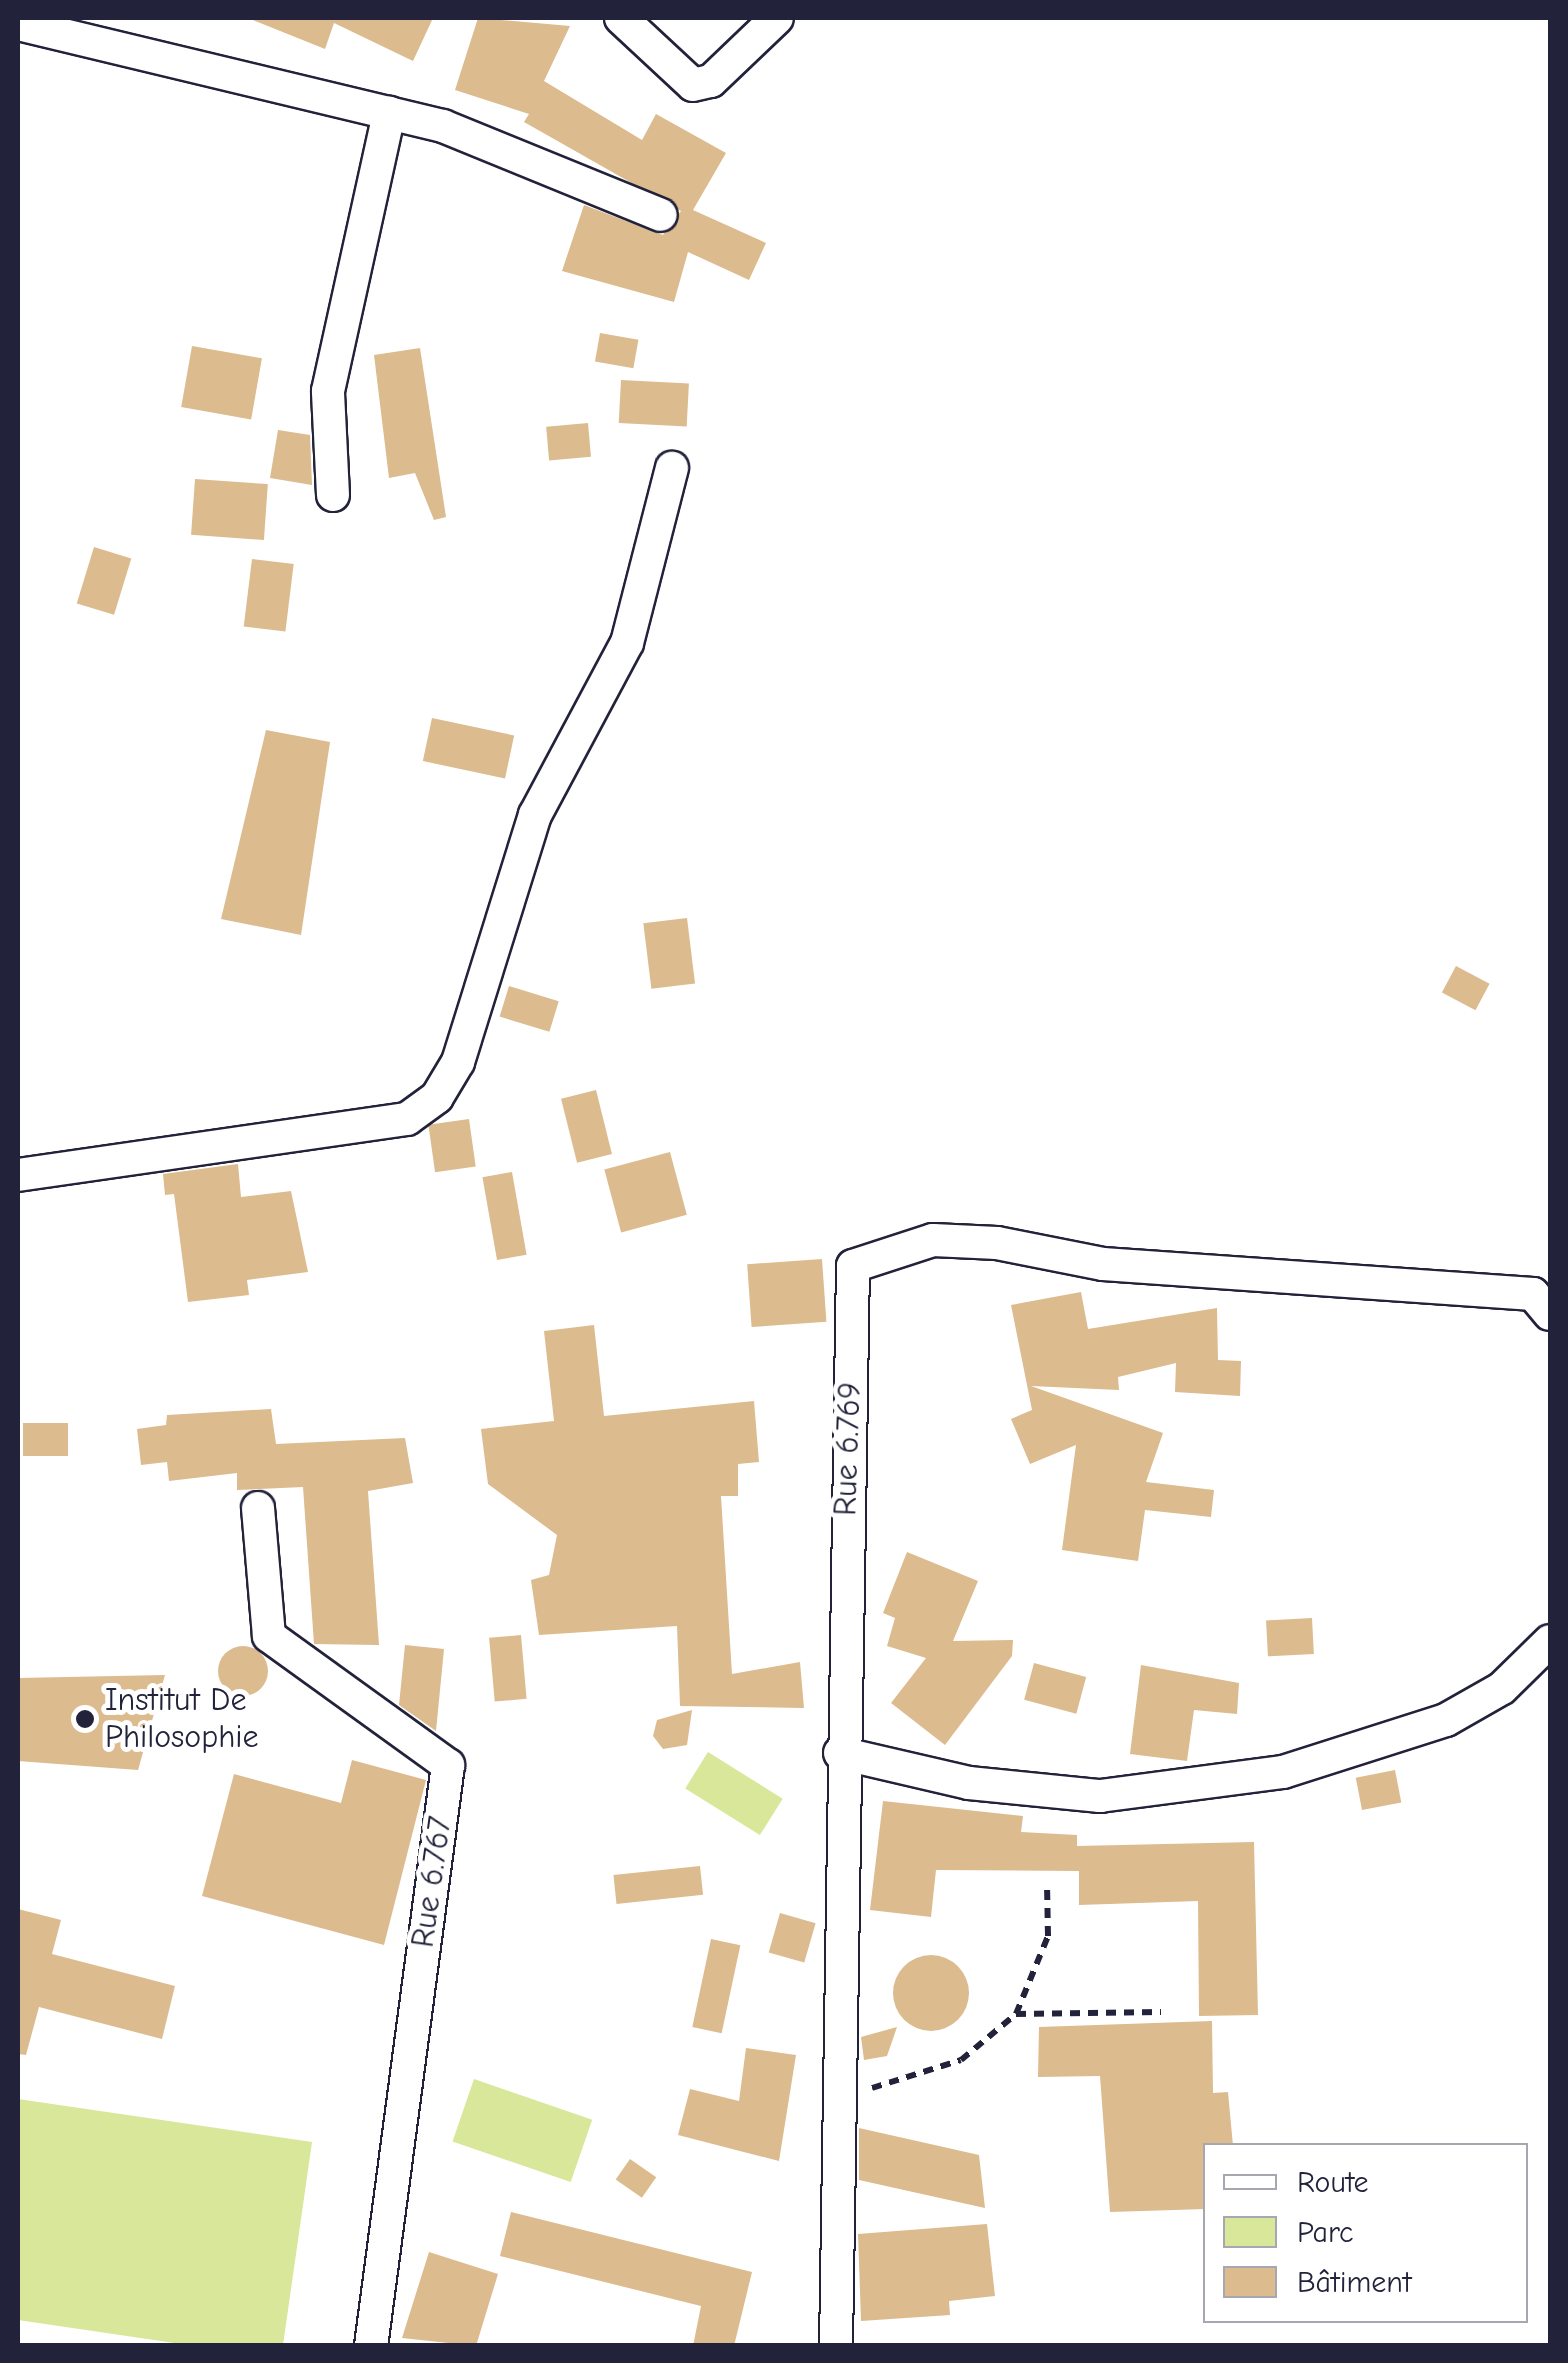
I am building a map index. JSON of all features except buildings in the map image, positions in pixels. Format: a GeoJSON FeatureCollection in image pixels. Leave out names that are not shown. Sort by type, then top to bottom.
{"type":"FeatureCollection","features":[{"type":"Feature","properties":{"kind":"street"},"geometry":{"type":"LineString","coordinates":[[621,18],[693,84],[711,80],[777,18]]}},
{"type":"Feature","properties":{"kind":"street"},"geometry":{"type":"LineString","coordinates":[[18,24],[389,113],[660,215]]}},
{"type":"Feature","properties":{"kind":"street"},"geometry":{"type":"LineString","coordinates":[[333,495],[328,391],[389,113]]}},
{"type":"Feature","properties":{"kind":"street"},"geometry":{"type":"LineString","coordinates":[[18,1174],[406,1119],[437,1097],[458,1062],[502,896],[535,816],[626,643],[672,468]]}},
{"type":"Feature","properties":{"kind":"street","name":"Rue 6.769"},"geometry":{"type":"LineString","coordinates":[[836,2346],[840,1753],[854,1266],[933,1240],[997,1243],[1104,1264],[1533,1294],[1550,1314]]}},
{"type":"Feature","properties":{"kind":"street","name":"Rue 6.767"},"geometry":{"type":"LineString","coordinates":[[258,1508],[269,1636],[448,1765],[370,2346]]}},
{"type":"Feature","properties":{"kind":"street"},"geometry":{"type":"LineString","coordinates":[[840,1753],[969,1783],[1100,1796],[1282,1772],[1446,1720],[1502,1688],[1550,1641]]}},
{"type":"Feature","properties":{"kind":"path"},"geometry":{"type":"LineString","coordinates":[[838,2097],[929,2076],[992,2041],[1016,2014],[1048,1936],[1047,1884]]}},
{"type":"Feature","properties":{"kind":"path"},"geometry":{"type":"LineString","coordinates":[[1016,2014],[1161,2012]]}},
{"type":"Feature","properties":{"kind":"green space"},"geometry":{"type":"Polygon","coordinates":[[[708,1752],[783,1799],[760,1835],[685,1788],[708,1752]]]}},
{"type":"Feature","properties":{"kind":"green space"},"geometry":{"type":"Polygon","coordinates":[[[474,2079],[592,2120],[571,2182],[453,2141],[474,2079]]]}},
{"type":"Feature","properties":{"kind":"green space"},"geometry":{"type":"Polygon","coordinates":[[[18,2099],[312,2142],[283,2345],[188,2345],[18,2320],[18,2099]]]}},
{"type":"Feature","properties":{"kind":"place","name":"Institut De Philosophie"},"geometry":{"type":"Point","coordinates":[85,1719]}}]}
